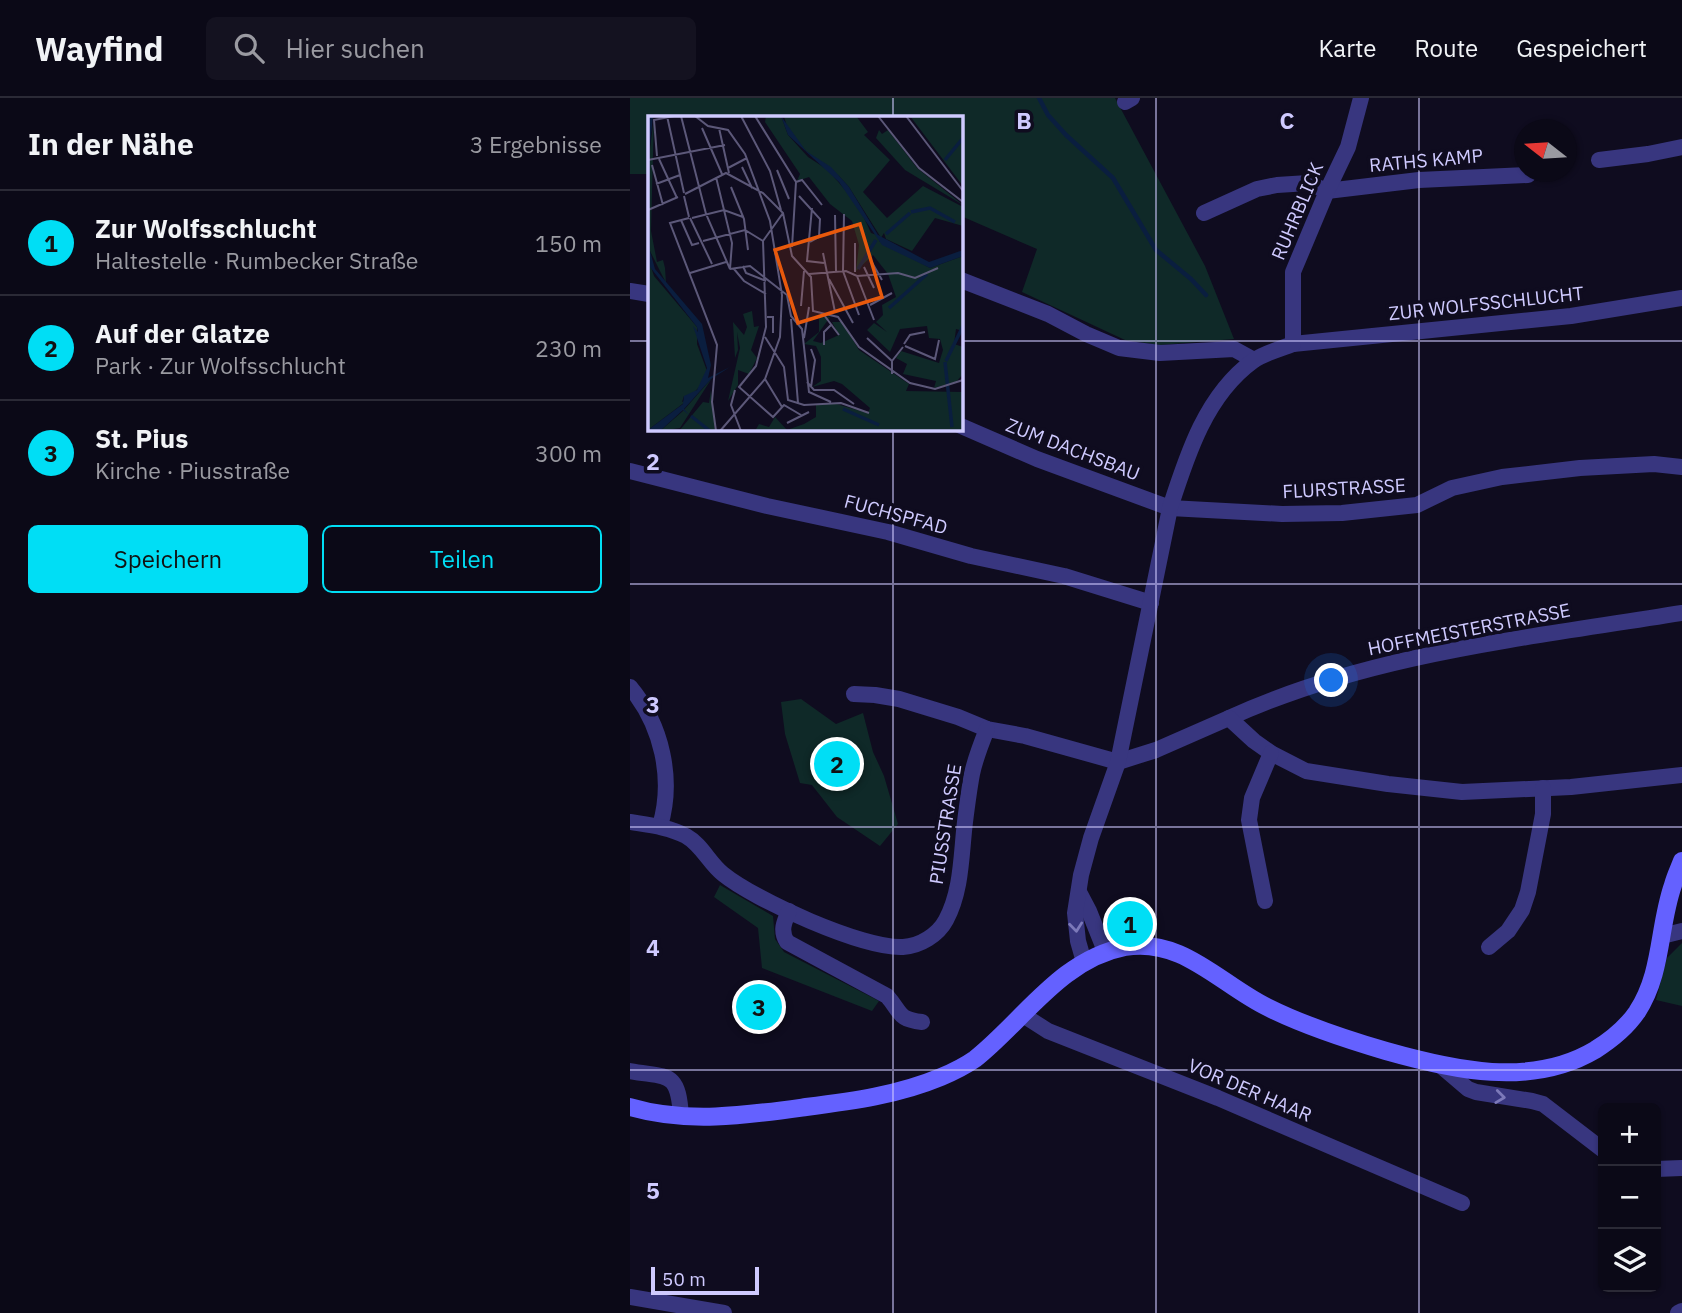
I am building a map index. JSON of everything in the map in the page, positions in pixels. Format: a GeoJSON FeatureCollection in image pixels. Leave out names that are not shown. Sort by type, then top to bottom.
{"type":"FeatureCollection","features":[{"type":"Feature","properties":{"kind":"street","name":"RUHRBLICK"},"geometry":{"type":"LineString","coordinates":[[1293,344],[1293,272],[1348,147],[1361,98]]}},
{"type":"Feature","properties":{"kind":"street"},"geometry":{"type":"LineString","coordinates":[[1599,160],[1682,147]]}},
{"type":"Feature","properties":{"kind":"street","name":"RATHS KAMP"},"geometry":{"type":"LineString","coordinates":[[1203,213],[1257,189],[1308,183],[1327,191],[1419,180],[1514,175]]}},
{"type":"Feature","properties":{"kind":"street"},"geometry":{"type":"LineString","coordinates":[[962,280],[1048,314],[1119,348],[1160,353],[1234,349],[1254,360]]}},
{"type":"Feature","properties":{"kind":"street"},"geometry":{"type":"LineString","coordinates":[[630,291],[648,294]]}},
{"type":"Feature","properties":{"kind":"street","name":"ZUR WOLFSSCHLUCHT"},"geometry":{"type":"LineString","coordinates":[[1293,344],[1570,316],[1682,298]]}},
{"type":"Feature","properties":{"kind":"street"},"geometry":{"type":"LineString","coordinates":[[1084,962],[1075,913],[1081,875],[1118,762],[1170,508],[1182,470],[1205,418],[1226,386],[1254,360],[1293,344]]}},
{"type":"Feature","properties":{"kind":"street","name":"ZUM DACHSBAU"},"geometry":{"type":"LineString","coordinates":[[962,426],[1037,459],[1170,508]]}},
{"type":"Feature","properties":{"kind":"street","name":"FLURSTRASSE"},"geometry":{"type":"LineString","coordinates":[[1170,508],[1282,514],[1342,513],[1417,505],[1452,488],[1502,477],[1592,467],[1654,464],[1682,467]]}},
{"type":"Feature","properties":{"kind":"street","name":"FUCHSPFAD"},"geometry":{"type":"LineString","coordinates":[[630,471],[767,506],[888,532],[971,556],[1064,576],[1151,603]]}},
{"type":"Feature","properties":{"kind":"street","name":"HOFFMEISTERSTRASSE"},"geometry":{"type":"LineString","coordinates":[[1118,762],[1156,750],[1262,703],[1345,675],[1466,647],[1682,613]]}},
{"type":"Feature","properties":{"kind":"street"},"geometry":{"type":"LineString","coordinates":[[630,687],[646,710],[661,747],[666,769],[666,801],[660,826]]}},
{"type":"Feature","properties":{"kind":"street"},"geometry":{"type":"LineString","coordinates":[[854,694],[899,699],[987,729],[1025,736],[1118,762]]}},
{"type":"Feature","properties":{"kind":"street"},"geometry":{"type":"LineString","coordinates":[[1229,718],[1271,753],[1306,771],[1388,784],[1462,792],[1543,788],[1682,775]]}},
{"type":"Feature","properties":{"kind":"street","name":"PIUSSTRASSE"},"geometry":{"type":"LineString","coordinates":[[630,822],[660,826],[689,837],[726,877],[789,911],[844,934],[887,946],[901,947],[921,943],[939,930],[950,912],[958,884],[972,774],[987,729]]}},
{"type":"Feature","properties":{"kind":"street"},"geometry":{"type":"LineString","coordinates":[[1265,901],[1249,820],[1251,798],[1271,753]]}},
{"type":"Feature","properties":{"kind":"street"},"geometry":{"type":"LineString","coordinates":[[1489,947],[1508,931],[1522,910],[1543,814],[1543,788]]}},
{"type":"Feature","properties":{"kind":"street"},"geometry":{"type":"LineString","coordinates":[[630,1107],[657,1114],[724,1116],[856,1101],[904,1091],[951,1073],[973,1060],[1053,986],[1084,962],[1105,951],[1129,946],[1170,949],[1199,963],[1262,1004],[1303,1024],[1368,1046],[1441,1066],[1482,1071],[1524,1072],[1554,1066],[1583,1057],[1604,1044],[1621,1031],[1637,1012],[1658,962],[1672,886],[1682,861]]}},
{"type":"Feature","properties":{"kind":"street"},"geometry":{"type":"LineString","coordinates":[[1079,892],[1105,951]]}},
{"type":"Feature","properties":{"kind":"street"},"geometry":{"type":"LineString","coordinates":[[789,911],[782,931],[787,942],[887,996],[900,1016],[922,1022]]}},
{"type":"Feature","properties":{"kind":"street"},"geometry":{"type":"LineString","coordinates":[[1662,936],[1682,931]]}},
{"type":"Feature","properties":{"kind":"street","name":"VOR DER HAAR"},"geometry":{"type":"LineString","coordinates":[[1023,1015],[1048,1031],[1218,1098],[1462,1203]]}},
{"type":"Feature","properties":{"kind":"street"},"geometry":{"type":"LineString","coordinates":[[1441,1066],[1468,1089],[1483,1095],[1542,1104],[1598,1146]]}},
{"type":"Feature","properties":{"kind":"street"},"geometry":{"type":"LineString","coordinates":[[630,1071],[654,1074],[673,1082],[680,1096],[681,1116]]}},
{"type":"Feature","properties":{"kind":"street"},"geometry":{"type":"LineString","coordinates":[[1661,1169],[1682,1168]]}},
{"type":"Feature","properties":{"kind":"street"},"geometry":{"type":"LineString","coordinates":[[630,1297],[724,1313]]}},
{"type":"Feature","properties":{"kind":"green space"},"geometry":{"type":"Polygon","coordinates":[[[630,98],[1115,98],[1205,266],[1234,339],[1160,345],[1125,340],[1022,292],[1037,249],[962,216],[962,116],[648,116],[648,174],[630,174],[630,98]]]}},
{"type":"Feature","properties":{"kind":"green space"},"geometry":{"type":"Polygon","coordinates":[[[801,699],[836,724],[863,713],[873,752],[884,776],[898,824],[880,846],[837,817],[812,785],[800,783],[785,734],[781,702],[801,699]]]}},
{"type":"Feature","properties":{"kind":"green space"},"geometry":{"type":"Polygon","coordinates":[[[720,885],[773,916],[775,939],[784,952],[879,1001],[872,1011],[762,968],[758,928],[714,897],[720,885]]]}},
{"type":"Feature","properties":{"kind":"green space"},"geometry":{"type":"Polygon","coordinates":[[[1682,943],[1682,1006],[1656,1000],[1667,958],[1682,943]]]}},
{"type":"Feature","properties":{"kind":"waterway"},"geometry":{"type":"LineString","coordinates":[[1039,98],[1048,115],[1066,135],[1113,178],[1156,250],[1206,295]]}},
{"type":"Feature","properties":{"kind":"place","name":"Auf der Glatze"},"geometry":{"type":"Point","coordinates":[837,764]}},
{"type":"Feature","properties":{"kind":"place","name":"Zur Wolfsschlucht"},"geometry":{"type":"Point","coordinates":[1130,924]}},
{"type":"Feature","properties":{"kind":"place","name":"St. Pius"},"geometry":{"type":"Point","coordinates":[759,1007]}}]}
